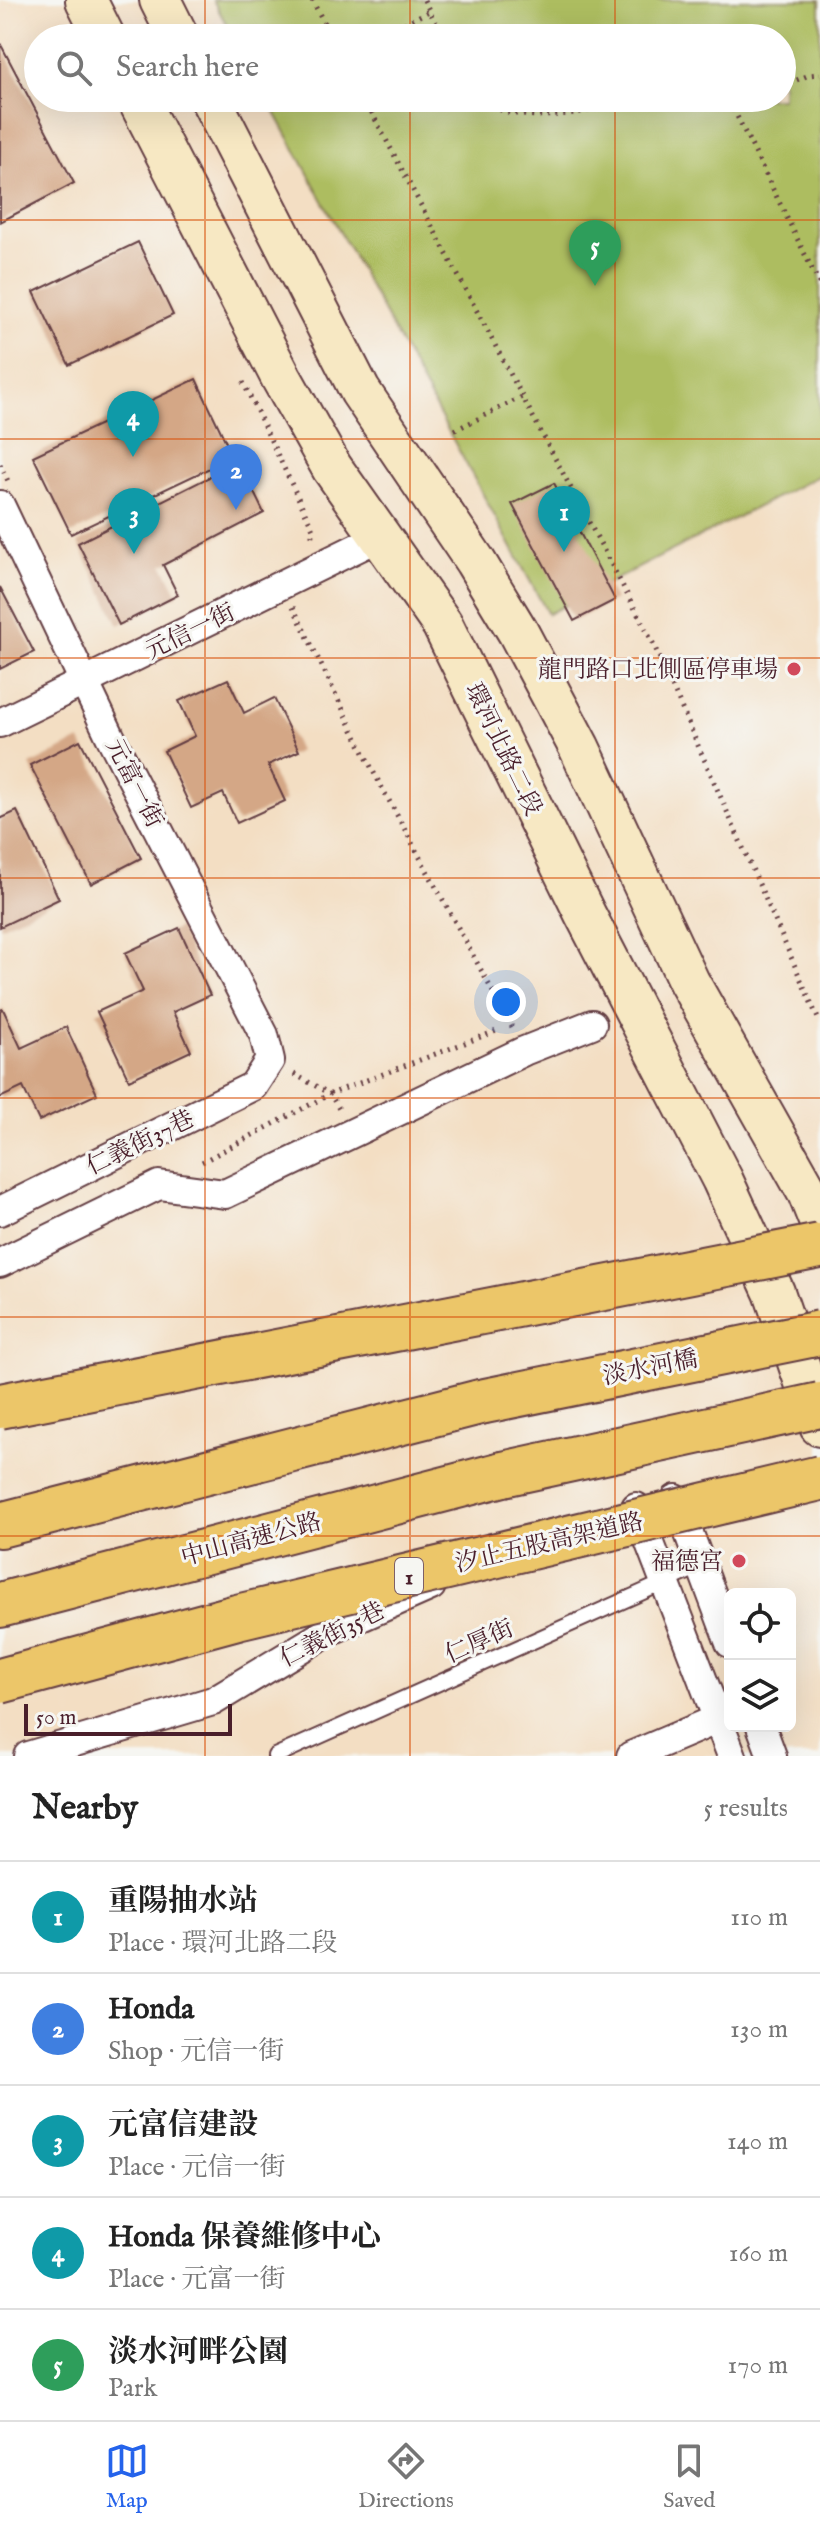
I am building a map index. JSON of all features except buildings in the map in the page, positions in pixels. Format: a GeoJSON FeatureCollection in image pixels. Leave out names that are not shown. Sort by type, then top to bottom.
{"type":"FeatureCollection","features":[{"type":"Feature","properties":{"kind":"highway"},"geometry":{"type":"LineString","coordinates":[[0,1406],[820,1246]]}},
{"type":"Feature","properties":{"kind":"highway","name":"淡水河橋"},"geometry":{"type":"LineString","coordinates":[[0,1525],[480,1402],[820,1333]]}},
{"type":"Feature","properties":{"kind":"highway","name":"中山高速公路"},"geometry":{"type":"LineString","coordinates":[[0,1605],[503,1474],[820,1405]]}},
{"type":"Feature","properties":{"kind":"highway","name":"汐止五股高架道路"},"geometry":{"type":"LineString","coordinates":[[0,1681],[237,1617],[820,1478]]}},
{"type":"Feature","properties":{"kind":"main road"},"geometry":{"type":"LineString","coordinates":[[86,0],[98,24]]}},
{"type":"Feature","properties":{"kind":"main road"},"geometry":{"type":"LineString","coordinates":[[160,0],[172,24]]}},
{"type":"Feature","properties":{"kind":"main road","name":"環河北路二段"},"geometry":{"type":"LineString","coordinates":[[144,112],[282,379],[332,468],[442,624],[585,914],[722,1179],[774,1292],[820,1426]]}},
{"type":"Feature","properties":{"kind":"main road"},"geometry":{"type":"LineString","coordinates":[[217,112],[360,391],[475,561],[518,632],[579,747],[689,982],[808,1193],[820,1223]]}},
{"type":"Feature","properties":{"kind":"street","name":"元富一街"},"geometry":{"type":"LineString","coordinates":[[7,499],[85,682],[282,1067]]}},
{"type":"Feature","properties":{"kind":"street","name":"元信一街"},"geometry":{"type":"LineString","coordinates":[[0,723],[379,537]]}},
{"type":"Feature","properties":{"kind":"street"},"geometry":{"type":"LineString","coordinates":[[0,1263],[159,1185],[225,1194],[524,1051],[592,1024]]}},
{"type":"Feature","properties":{"kind":"street","name":"仁義街37巷"},"geometry":{"type":"LineString","coordinates":[[0,1211],[253,1086],[282,1067]]}},
{"type":"Feature","properties":{"kind":"street","name":"仁義街35巷"},"geometry":{"type":"LineString","coordinates":[[28,1756],[213,1701],[329,1631],[598,1514],[676,1499],[820,1458]]}},
{"type":"Feature","properties":{"kind":"street"},"geometry":{"type":"LineString","coordinates":[[676,1499],[724,1627]]}},
{"type":"Feature","properties":{"kind":"street"},"geometry":{"type":"LineString","coordinates":[[631,1756],[724,1717],[665,1582],[636,1506]]}},
{"type":"Feature","properties":{"kind":"street"},"geometry":{"type":"LineString","coordinates":[[727,1732],[732,1756]]}},
{"type":"Feature","properties":{"kind":"street"},"geometry":{"type":"LineString","coordinates":[[763,1732],[772,1756]]}},
{"type":"Feature","properties":{"kind":"lane"},"geometry":{"type":"LineString","coordinates":[[754,1250],[820,1232]]}},
{"type":"Feature","properties":{"kind":"lane","name":"仁厚街"},"geometry":{"type":"LineString","coordinates":[[275,1756],[701,1566]]}},
{"type":"Feature","properties":{"kind":"path"},"geometry":{"type":"LineString","coordinates":[[312,0],[325,24]]}},
{"type":"Feature","properties":{"kind":"path"},"geometry":{"type":"LineString","coordinates":[[424,0],[436,24]]}},
{"type":"Feature","properties":{"kind":"path"},"geometry":{"type":"LineString","coordinates":[[403,24],[429,11]]}},
{"type":"Feature","properties":{"kind":"path"},"geometry":{"type":"LineString","coordinates":[[796,80],[820,74]]}},
{"type":"Feature","properties":{"kind":"path"},"geometry":{"type":"LineString","coordinates":[[372,112],[653,643],[820,1023]]}},
{"type":"Feature","properties":{"kind":"path"},"geometry":{"type":"LineString","coordinates":[[505,112],[510,115],[575,112]]}},
{"type":"Feature","properties":{"kind":"path"},"geometry":{"type":"LineString","coordinates":[[735,112],[820,285]]}},
{"type":"Feature","properties":{"kind":"path"},"geometry":{"type":"LineString","coordinates":[[239,375],[313,529],[309,549]]}},
{"type":"Feature","properties":{"kind":"path"},"geometry":{"type":"LineString","coordinates":[[455,430],[524,396]]}},
{"type":"Feature","properties":{"kind":"path"},"geometry":{"type":"LineString","coordinates":[[0,464],[7,499]]}},
{"type":"Feature","properties":{"kind":"path"},"geometry":{"type":"LineString","coordinates":[[293,607],[380,784],[524,1051]]}},
{"type":"Feature","properties":{"kind":"path"},"geometry":{"type":"LineString","coordinates":[[159,1185],[330,1094],[511,1025]]}},
{"type":"Feature","properties":{"kind":"path"},"geometry":{"type":"LineString","coordinates":[[282,1067],[330,1094],[353,1133]]}},
{"type":"Feature","properties":{"kind":"green space"},"geometry":{"type":"Polygon","coordinates":[[[213,0],[820,0],[820,475],[548,614],[275,112],[796,112],[796,24],[226,24],[213,0]]]}},
{"type":"Feature","properties":{"kind":"place","name":"淡水河畔公園"},"geometry":{"type":"Point","coordinates":[595,286]}},
{"type":"Feature","properties":{"kind":"place","name":"Honda 保養維修中心"},"geometry":{"type":"Point","coordinates":[133,457]}},
{"type":"Feature","properties":{"kind":"place","name":"Honda"},"geometry":{"type":"Point","coordinates":[236,510]}},
{"type":"Feature","properties":{"kind":"place","name":"重陽抽水站"},"geometry":{"type":"Point","coordinates":[564,552]}},
{"type":"Feature","properties":{"kind":"place","name":"元富信建設"},"geometry":{"type":"Point","coordinates":[134,554]}},
{"type":"Feature","properties":{"kind":"place","name":"龍門路口北側區停車場"},"geometry":{"type":"Point","coordinates":[794,669]}},
{"type":"Feature","properties":{"kind":"place","name":"福德宮"},"geometry":{"type":"Point","coordinates":[739,1561]}}]}
